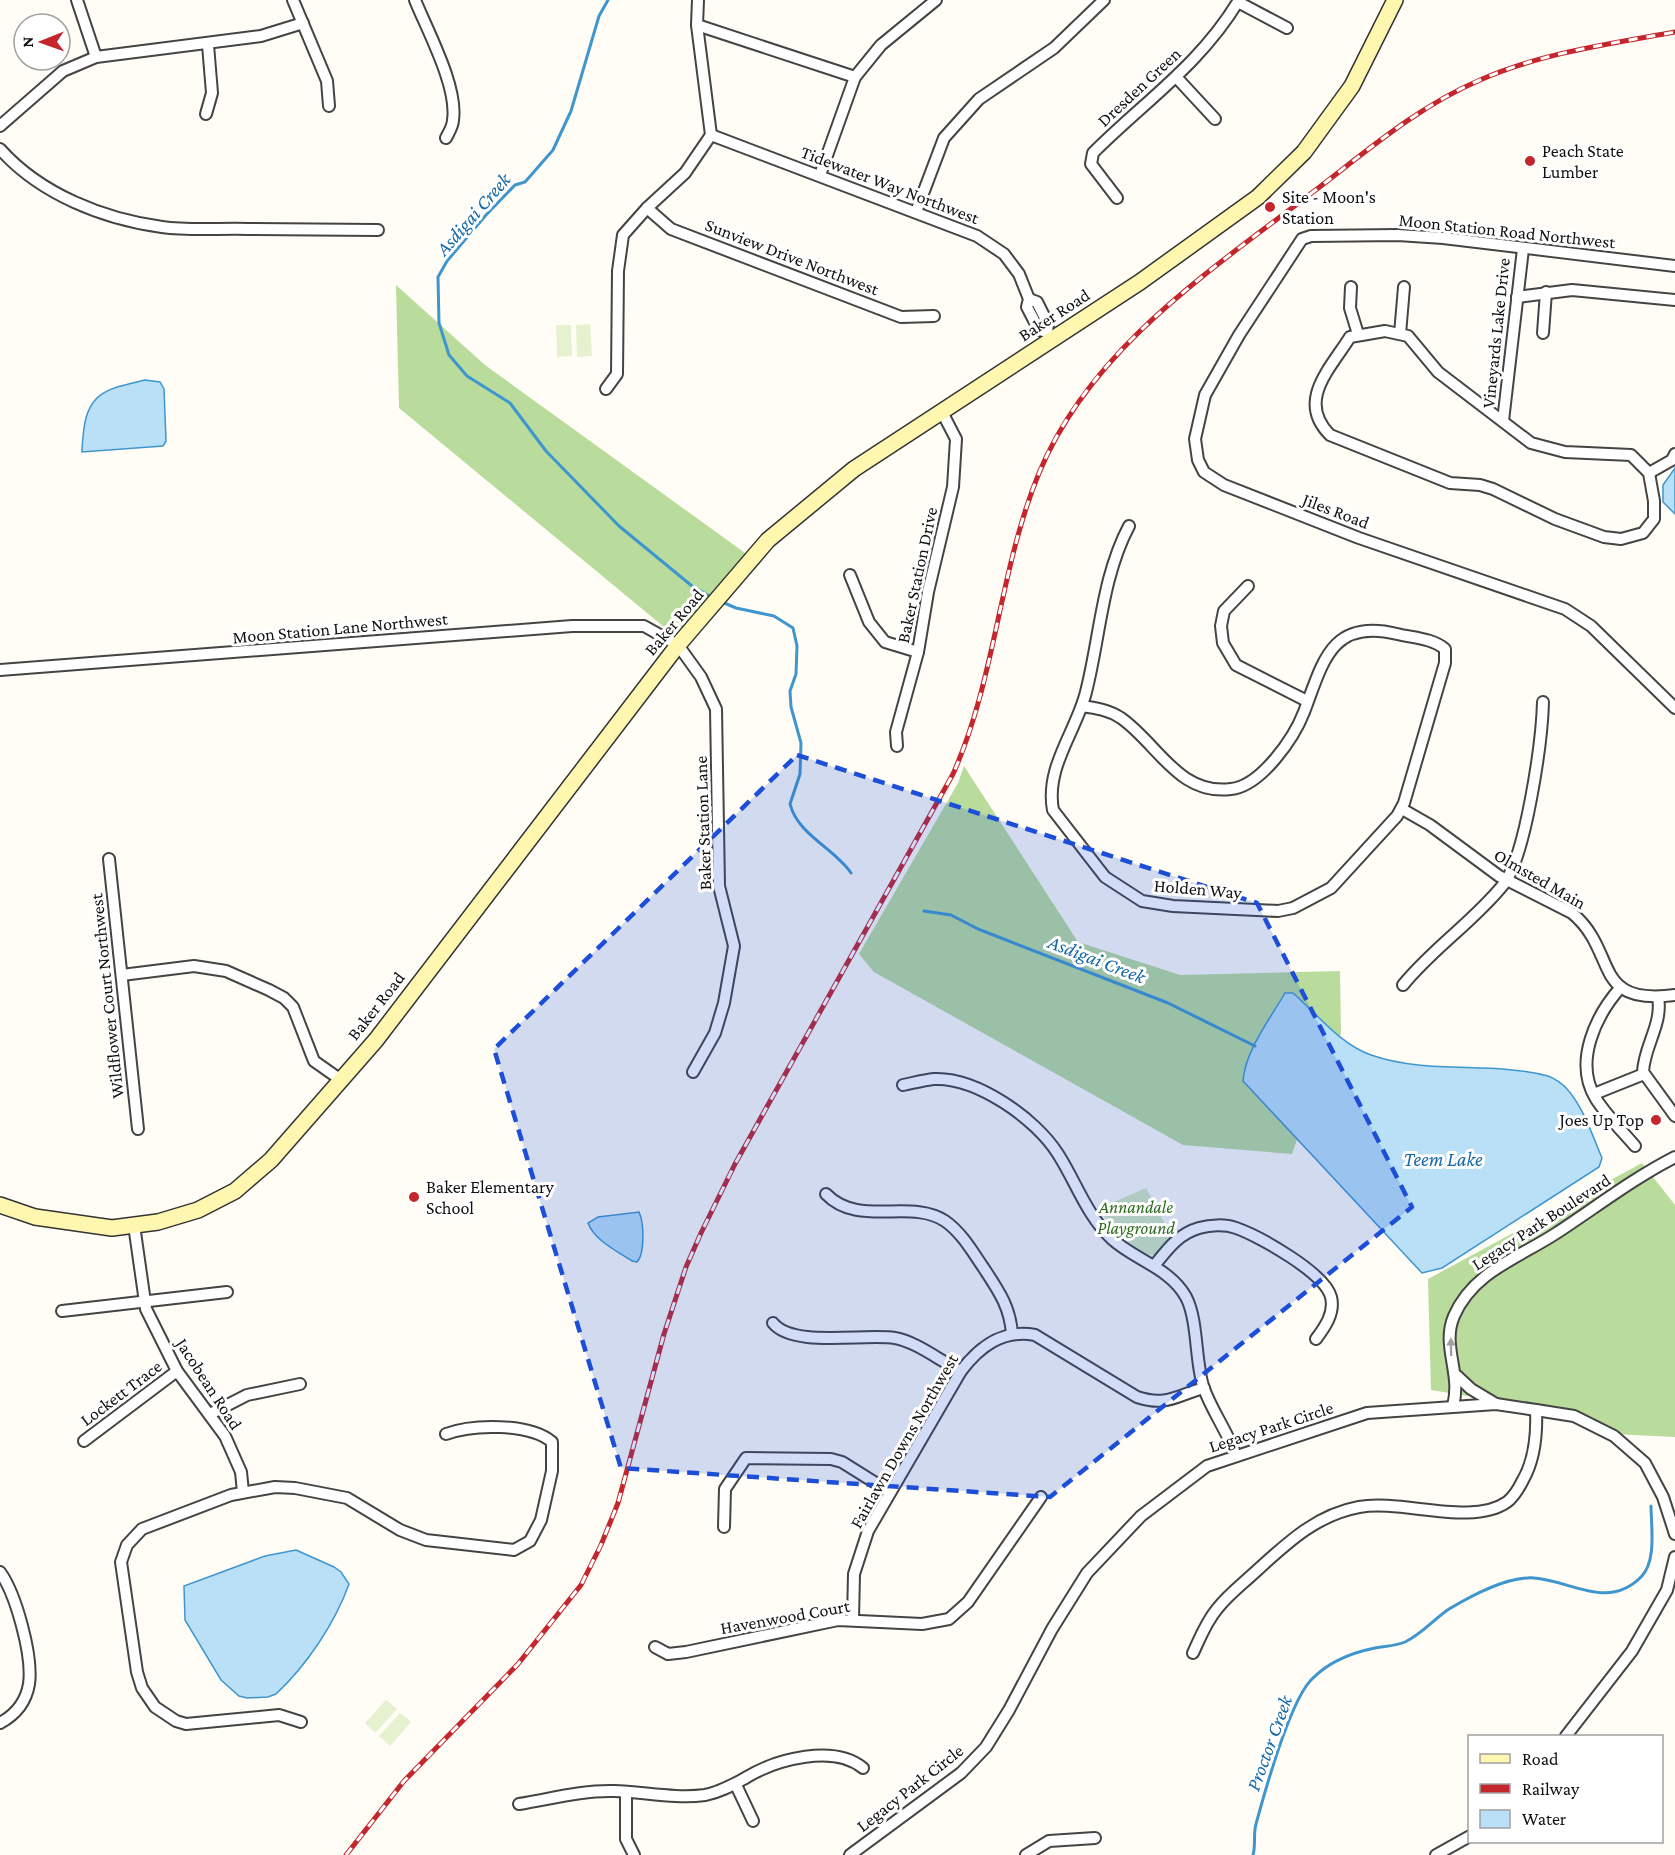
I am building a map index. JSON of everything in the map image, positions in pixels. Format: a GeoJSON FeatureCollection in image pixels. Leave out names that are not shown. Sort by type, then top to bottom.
{"type":"FeatureCollection","features":[{"type":"Feature","properties":{"kind":"main road","name":"Baker Road"},"geometry":{"type":"LineString","coordinates":[[0,1205],[35,1217],[112,1228],[158,1222],[198,1210],[235,1191],[271,1160],[390,1022],[678,645],[768,540],[833,484],[942,412],[1049,336],[1211,233],[1279,178],[1304,152],[1353,86],[1395,0]]}},
{"type":"Feature","properties":{"kind":"street"},"geometry":{"type":"LineString","coordinates":[[77,0],[96,57]]}},
{"type":"Feature","properties":{"kind":"street"},"geometry":{"type":"LineString","coordinates":[[293,0],[327,81],[329,106]]}},
{"type":"Feature","properties":{"kind":"street"},"geometry":{"type":"LineString","coordinates":[[415,0],[449,85],[454,106],[453,123],[446,138]]}},
{"type":"Feature","properties":{"kind":"street"},"geometry":{"type":"LineString","coordinates":[[606,388],[617,374],[618,271],[623,235],[646,208],[685,173],[711,135],[697,25],[698,0]]}},
{"type":"Feature","properties":{"kind":"street"},"geometry":{"type":"LineString","coordinates":[[820,175],[855,77],[881,45],[936,0]]}},
{"type":"Feature","properties":{"kind":"street"},"geometry":{"type":"LineString","coordinates":[[916,212],[944,138],[979,99],[1054,48],[1104,0]]}},
{"type":"Feature","properties":{"kind":"street"},"geometry":{"type":"LineString","coordinates":[[1238,1],[1287,28]]}},
{"type":"Feature","properties":{"kind":"street","name":"Dresden Green"},"geometry":{"type":"LineString","coordinates":[[1117,198],[1091,164],[1093,153],[1177,78],[1211,42],[1238,1]]}},
{"type":"Feature","properties":{"kind":"street"},"geometry":{"type":"LineString","coordinates":[[0,126],[63,71],[96,57],[208,45],[261,36],[303,23]]}},
{"type":"Feature","properties":{"kind":"street"},"geometry":{"type":"LineString","coordinates":[[697,25],[855,77]]}},
{"type":"Feature","properties":{"kind":"street"},"geometry":{"type":"LineString","coordinates":[[206,114],[212,93],[208,45]]}},
{"type":"Feature","properties":{"kind":"street"},"geometry":{"type":"LineString","coordinates":[[1177,78],[1215,119]]}},
{"type":"Feature","properties":{"kind":"street","name":"Tidewater Way Northwest"},"geometry":{"type":"LineString","coordinates":[[711,135],[977,236],[1004,254],[1019,274],[1029,299],[1037,302],[1048,324],[1049,336]]}},
{"type":"Feature","properties":{"kind":"street"},"geometry":{"type":"LineString","coordinates":[[0,149],[9,160],[49,189],[91,209],[128,221],[164,228],[378,230]]}},
{"type":"Feature","properties":{"kind":"street","name":"Sunview Drive Northwest"},"geometry":{"type":"LineString","coordinates":[[646,208],[671,229],[879,309],[902,317],[934,316]]}},
{"type":"Feature","properties":{"kind":"street","name":"Moon Station Road Northwest"},"geometry":{"type":"LineString","coordinates":[[1300,241],[1311,236],[1398,235],[1675,266]]}},
{"type":"Feature","properties":{"kind":"street","name":"Jiles Road"},"geometry":{"type":"LineString","coordinates":[[1300,241],[1239,336],[1205,395],[1195,439],[1198,460],[1204,472],[1224,486],[1359,538],[1580,617],[1675,708]]}},
{"type":"Feature","properties":{"kind":"street","name":"Vineyards Lake Drive"},"geometry":{"type":"LineString","coordinates":[[1503,421],[1523,249]]}},
{"type":"Feature","properties":{"kind":"street"},"geometry":{"type":"LineString","coordinates":[[1351,287],[1350,308],[1358,334]]}},
{"type":"Feature","properties":{"kind":"street"},"geometry":{"type":"LineString","coordinates":[[1400,334],[1404,287]]}},
{"type":"Feature","properties":{"kind":"street"},"geometry":{"type":"LineString","coordinates":[[1517,297],[1572,290],[1675,300]]}},
{"type":"Feature","properties":{"kind":"street"},"geometry":{"type":"LineString","coordinates":[[1543,333],[1546,292]]}},
{"type":"Feature","properties":{"kind":"street"},"geometry":{"type":"LineString","coordinates":[[1385,331],[1400,334],[1414,341],[1438,372],[1531,443],[1542,448],[1631,455],[1649,473],[1654,501],[1653,519],[1642,533],[1621,539],[1612,538],[1555,519],[1493,489],[1480,485],[1450,483],[1330,435],[1319,424],[1314,405],[1316,392],[1350,337],[1358,334],[1385,331]]}},
{"type":"Feature","properties":{"kind":"street","name":"Baker Station Drive"},"geometry":{"type":"LineString","coordinates":[[897,746],[896,732],[918,652],[928,592],[953,487],[957,453],[956,438],[942,412]]}},
{"type":"Feature","properties":{"kind":"street"},"geometry":{"type":"LineString","coordinates":[[1649,473],[1672,460],[1675,454]]}},
{"type":"Feature","properties":{"kind":"street","name":"Holden Way"},"geometry":{"type":"LineString","coordinates":[[1129,526],[1111,570],[1082,706],[1053,776],[1053,810],[1105,877],[1142,901],[1184,907],[1278,911],[1293,908],[1331,888],[1350,870],[1401,809],[1446,654],[1445,649],[1439,644],[1378,630],[1354,632],[1344,638],[1322,661],[1307,701]]}},
{"type":"Feature","properties":{"kind":"street"},"geometry":{"type":"LineString","coordinates":[[850,575],[869,622],[885,642],[918,652]]}},
{"type":"Feature","properties":{"kind":"street"},"geometry":{"type":"LineString","coordinates":[[1082,706],[1101,709],[1119,717],[1190,783],[1220,790],[1240,788],[1266,770],[1297,726],[1307,701],[1236,665],[1223,643],[1221,626],[1224,611],[1248,586]]}},
{"type":"Feature","properties":{"kind":"street","name":"Moon Station Lane Northwest"},"geometry":{"type":"LineString","coordinates":[[0,670],[572,626],[644,626],[678,645]]}},
{"type":"Feature","properties":{"kind":"street","name":"Baker Station Lane"},"geometry":{"type":"LineString","coordinates":[[678,645],[702,676],[716,709],[719,886],[734,946],[724,1003],[715,1033],[693,1072]]}},
{"type":"Feature","properties":{"kind":"street"},"geometry":{"type":"LineString","coordinates":[[1402,986],[1423,960],[1472,919],[1507,879],[1526,825],[1543,702]]}},
{"type":"Feature","properties":{"kind":"street","name":"Olmsted Main"},"geometry":{"type":"LineString","coordinates":[[1401,809],[1430,825],[1485,867],[1554,903],[1582,921],[1609,972],[1620,987]]}},
{"type":"Feature","properties":{"kind":"street","name":"Wildflower Court Northwest"},"geometry":{"type":"LineString","coordinates":[[109,859],[138,1129]]}},
{"type":"Feature","properties":{"kind":"street"},"geometry":{"type":"LineString","coordinates":[[122,975],[194,966],[226,971],[269,990],[284,998],[293,1007],[314,1061],[341,1080]]}},
{"type":"Feature","properties":{"kind":"street"},"geometry":{"type":"LineString","coordinates":[[1635,1146],[1594,1094],[1588,1066],[1595,1023],[1603,1008],[1620,987],[1634,996],[1675,995]]}},
{"type":"Feature","properties":{"kind":"street"},"geometry":{"type":"LineString","coordinates":[[1658,997],[1660,1006],[1657,1024],[1643,1065],[1644,1074],[1675,1116]]}},
{"type":"Feature","properties":{"kind":"street"},"geometry":{"type":"LineString","coordinates":[[1594,1094],[1644,1074]]}},
{"type":"Feature","properties":{"kind":"street"},"geometry":{"type":"LineString","coordinates":[[903,1085],[934,1079],[952,1081],[968,1084],[1004,1103],[1038,1131],[1052,1147],[1092,1215],[1103,1229],[1136,1257],[1154,1266],[1176,1283],[1187,1300],[1204,1388],[1236,1456]]}},
{"type":"Feature","properties":{"kind":"street","name":"Legacy Park Boulevard"},"geometry":{"type":"LineString","coordinates":[[1453,1406],[1457,1376],[1449,1352],[1453,1318],[1468,1291],[1506,1261],[1554,1235],[1641,1174],[1675,1157]]}},
{"type":"Feature","properties":{"kind":"street"},"geometry":{"type":"LineString","coordinates":[[826,1194],[847,1209],[928,1215],[946,1222],[969,1246],[1002,1295],[1011,1314],[1012,1334],[1035,1335],[1137,1397],[1149,1401],[1159,1402],[1178,1398],[1204,1388]]}},
{"type":"Feature","properties":{"kind":"street","name":"Jacobean Road"},"geometry":{"type":"LineString","coordinates":[[134,1225],[144,1301],[153,1327],[177,1371],[210,1414],[234,1455],[241,1472],[243,1492]]}},
{"type":"Feature","properties":{"kind":"street"},"geometry":{"type":"LineString","coordinates":[[1154,1266],[1178,1239],[1190,1232],[1215,1226],[1236,1228],[1288,1257],[1325,1284],[1331,1299],[1331,1311],[1316,1339]]}},
{"type":"Feature","properties":{"kind":"street"},"geometry":{"type":"LineString","coordinates":[[62,1311],[227,1292]]}},
{"type":"Feature","properties":{"kind":"street"},"geometry":{"type":"LineString","coordinates":[[773,1323],[777,1328],[796,1335],[897,1338],[961,1371]]}},
{"type":"Feature","properties":{"kind":"street","name":"Fairlawn Downs Northwest"},"geometry":{"type":"LineString","coordinates":[[853,1619],[854,1574],[868,1531],[961,1371],[980,1349],[997,1338],[1012,1334]]}},
{"type":"Feature","properties":{"kind":"street","name":"Lockett Trace"},"geometry":{"type":"LineString","coordinates":[[84,1441],[177,1371]]}},
{"type":"Feature","properties":{"kind":"street"},"geometry":{"type":"LineString","coordinates":[[1457,1376],[1471,1389],[1496,1404]]}},
{"type":"Feature","properties":{"kind":"street"},"geometry":{"type":"LineString","coordinates":[[210,1414],[247,1395],[300,1384]]}},
{"type":"Feature","properties":{"kind":"street","name":"Legacy Park Circle"},"geometry":{"type":"LineString","coordinates":[[850,1855],[961,1773],[986,1747],[1010,1710],[1052,1629],[1087,1573],[1140,1516],[1207,1466],[1367,1413],[1496,1404],[1574,1416],[1614,1436],[1645,1463],[1664,1497],[1675,1534]]}},
{"type":"Feature","properties":{"kind":"street"},"geometry":{"type":"LineString","coordinates":[[1192,1653],[1207,1623],[1224,1601],[1301,1531],[1329,1515],[1360,1507],[1387,1505],[1473,1512],[1496,1508],[1509,1501],[1530,1469],[1537,1426],[1536,1410]]}},
{"type":"Feature","properties":{"kind":"street"},"geometry":{"type":"LineString","coordinates":[[302,1722],[279,1715],[197,1724],[176,1721],[148,1699],[137,1672],[121,1562],[127,1545],[142,1529],[243,1492],[295,1488],[347,1498],[400,1530],[426,1540],[514,1550],[530,1541],[541,1520],[549,1489],[552,1442],[542,1433],[513,1429],[463,1428],[446,1434]]}},
{"type":"Feature","properties":{"kind":"street"},"geometry":{"type":"LineString","coordinates":[[724,1527],[725,1489],[746,1458],[831,1459],[842,1462],[890,1492]]}},
{"type":"Feature","properties":{"kind":"street","name":"Havenwood Court"},"geometry":{"type":"LineString","coordinates":[[655,1647],[668,1654],[686,1652],[789,1629],[853,1619],[922,1624],[949,1619],[968,1602],[1041,1497]]}},
{"type":"Feature","properties":{"kind":"street"},"geometry":{"type":"LineString","coordinates":[[1568,1735],[1632,1651],[1667,1590],[1675,1557]]}},
{"type":"Feature","properties":{"kind":"street"},"geometry":{"type":"LineString","coordinates":[[0,1572],[16,1606],[29,1668],[25,1696],[16,1713],[0,1724]]}},
{"type":"Feature","properties":{"kind":"street"},"geometry":{"type":"LineString","coordinates":[[519,1804],[598,1792],[706,1794],[736,1785],[747,1777],[796,1759],[834,1756],[853,1760],[863,1768]]}},
{"type":"Feature","properties":{"kind":"street"},"geometry":{"type":"LineString","coordinates":[[736,1785],[753,1821]]}},
{"type":"Feature","properties":{"kind":"street"},"geometry":{"type":"LineString","coordinates":[[626,1792],[626,1839],[634,1855]]}},
{"type":"Feature","properties":{"kind":"street"},"geometry":{"type":"LineString","coordinates":[[1436,1855],[1468,1837]]}},
{"type":"Feature","properties":{"kind":"street"},"geometry":{"type":"LineString","coordinates":[[1026,1855],[1049,1841],[1095,1838]]}},
{"type":"Feature","properties":{"kind":"highlighted area"},"geometry":{"type":"Polygon","coordinates":[[[797,755],[1257,903],[1412,1207],[1050,1497],[621,1468],[494,1049],[797,755]]]}},
{"type":"Feature","properties":{"kind":"green space"},"geometry":{"type":"Polygon","coordinates":[[[396,285],[485,365],[752,558],[681,641],[399,408],[396,285]]]}},
{"type":"Feature","properties":{"kind":"green space"},"geometry":{"type":"Polygon","coordinates":[[[590,324],[592,356],[577,357],[576,325],[590,324]]]}},
{"type":"Feature","properties":{"kind":"green space"},"geometry":{"type":"Polygon","coordinates":[[[556,325],[571,325],[572,356],[557,357],[556,325]]]}},
{"type":"Feature","properties":{"kind":"green space"},"geometry":{"type":"Polygon","coordinates":[[[964,766],[1078,942],[1180,975],[1340,971],[1341,1035],[1278,1061],[1308,1106],[1292,1154],[1183,1145],[874,972],[859,954],[958,783],[964,766]]]}},
{"type":"Feature","properties":{"kind":"green space"},"geometry":{"type":"Polygon","coordinates":[[[1642,1163],[1675,1205],[1675,1437],[1613,1434],[1542,1408],[1431,1390],[1428,1279],[1642,1163]]]}},
{"type":"Feature","properties":{"kind":"green space","name":"Annandale Playground"},"geometry":{"type":"Polygon","coordinates":[[[1146,1188],[1171,1235],[1156,1254],[1150,1255],[1134,1246],[1098,1209],[1146,1188]]]}},
{"type":"Feature","properties":{"kind":"green space"},"geometry":{"type":"Polygon","coordinates":[[[386,1700],[397,1709],[375,1733],[365,1723],[386,1700]]]}},
{"type":"Feature","properties":{"kind":"green space"},"geometry":{"type":"Polygon","coordinates":[[[400,1713],[411,1722],[390,1746],[379,1736],[400,1713]]]}},
{"type":"Feature","properties":{"kind":"water"},"geometry":{"type":"Polygon","coordinates":[[[145,380],[160,382],[164,389],[166,441],[163,446],[82,452],[87,415],[97,398],[113,389],[145,380]]]}},
{"type":"Feature","properties":{"kind":"water"},"geometry":{"type":"Polygon","coordinates":[[[1675,468],[1675,514],[1663,502],[1663,485],[1675,468]]]}},
{"type":"Feature","properties":{"kind":"water","name":"Teem Lake"},"geometry":{"type":"Polygon","coordinates":[[[1285,993],[1293,993],[1339,1037],[1371,1055],[1415,1065],[1504,1069],[1553,1078],[1573,1096],[1583,1113],[1602,1158],[1599,1167],[1442,1268],[1422,1273],[1243,1081],[1253,1047],[1285,993]]]}},
{"type":"Feature","properties":{"kind":"water"},"geometry":{"type":"Polygon","coordinates":[[[639,1212],[643,1238],[640,1258],[637,1262],[601,1240],[588,1223],[598,1217],[639,1212]]]}},
{"type":"Feature","properties":{"kind":"water"},"geometry":{"type":"Polygon","coordinates":[[[296,1550],[334,1567],[341,1572],[349,1584],[336,1614],[319,1643],[287,1683],[276,1694],[268,1697],[239,1696],[221,1680],[185,1620],[184,1586],[265,1556],[296,1550]]]}},
{"type":"Feature","properties":{"kind":"waterway","name":"Asdigai Creek"},"geometry":{"type":"LineString","coordinates":[[608,0],[599,16],[571,111],[553,150],[525,182],[515,185],[486,215],[447,261],[438,277],[439,323],[449,355],[467,376],[510,403],[546,451],[619,526],[692,586],[713,598]]}},
{"type":"Feature","properties":{"kind":"waterway","name":"Asdigai Creek"},"geometry":{"type":"LineString","coordinates":[[722,602],[736,608],[774,616],[793,628],[797,646],[796,674],[790,691],[791,707],[801,743],[800,774],[790,804],[794,815],[808,833],[844,864],[851,873]]}},
{"type":"Feature","properties":{"kind":"waterway","name":"Asdigai Creek"},"geometry":{"type":"LineString","coordinates":[[924,911],[951,915],[978,929],[1168,1003],[1255,1046]]}},
{"type":"Feature","properties":{"kind":"waterway","name":"Proctor Creek"},"geometry":{"type":"LineString","coordinates":[[1253,1855],[1256,1824],[1279,1748],[1294,1708],[1311,1680],[1332,1663],[1348,1656],[1405,1642],[1458,1604],[1478,1593],[1512,1580],[1523,1578],[1548,1580],[1602,1593],[1615,1592],[1628,1587],[1641,1577],[1649,1562],[1652,1543],[1651,1506]]}},
{"type":"Feature","properties":{"kind":"railway"},"geometry":{"type":"LineString","coordinates":[[346,1855],[404,1781],[518,1664],[581,1585],[618,1503],[664,1334],[686,1267],[735,1164],[953,774],[979,700],[1015,547],[1039,473],[1061,428],[1089,387],[1121,350],[1195,283],[1373,146],[1435,103],[1480,80],[1527,63],[1576,50],[1675,32]]}},
{"type":"Feature","properties":{"kind":"place","name":"Peach State Lumber"},"geometry":{"type":"Point","coordinates":[1530,161]}},
{"type":"Feature","properties":{"kind":"place","name":"Site - Moon's Station"},"geometry":{"type":"Point","coordinates":[1270,207]}},
{"type":"Feature","properties":{"kind":"place","name":"Joes Up Top"},"geometry":{"type":"Point","coordinates":[1656,1120]}},
{"type":"Feature","properties":{"kind":"place","name":"Baker Elementary School"},"geometry":{"type":"Point","coordinates":[414,1197]}}]}
